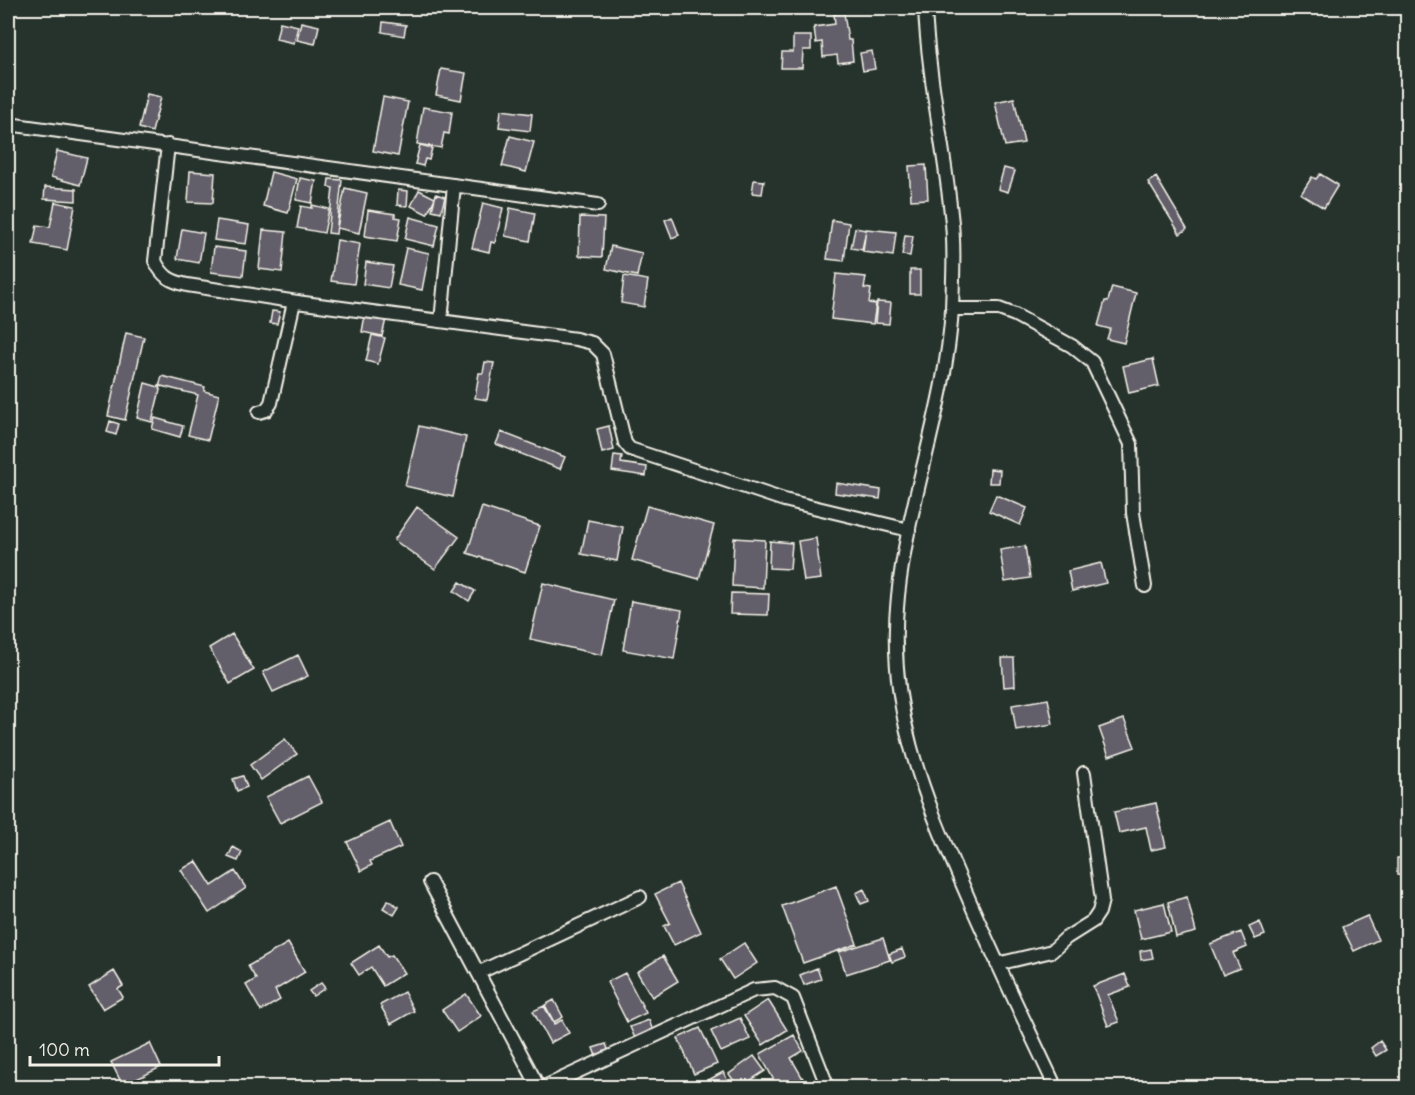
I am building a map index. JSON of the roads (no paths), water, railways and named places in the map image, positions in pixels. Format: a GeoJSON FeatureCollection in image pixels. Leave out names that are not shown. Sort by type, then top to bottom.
{"type":"FeatureCollection","features":[{"type":"Feature","properties":{"kind":"street"},"geometry":{"type":"LineString","coordinates":[[925,8],[933,95],[952,215],[952,309],[947,363],[909,530],[897,598],[895,653],[899,693],[912,756],[927,803],[997,964],[1056,1088]]}},
{"type":"Feature","properties":{"kind":"street"},"geometry":{"type":"LineString","coordinates":[[8,124],[598,205]]}},
{"type":"Feature","properties":{"kind":"street"},"geometry":{"type":"LineString","coordinates":[[168,145],[155,261],[161,273],[171,281],[294,302],[592,343],[603,354],[625,443],[630,449],[784,500],[909,530]]}},
{"type":"Feature","properties":{"kind":"street"},"geometry":{"type":"LineString","coordinates":[[441,321],[454,184]]}},
{"type":"Feature","properties":{"kind":"street"},"geometry":{"type":"LineString","coordinates":[[259,412],[266,410],[271,403],[294,302]]}},
{"type":"Feature","properties":{"kind":"street"},"geometry":{"type":"LineString","coordinates":[[952,309],[999,309],[1007,312],[1072,346],[1092,362],[1131,444],[1132,504],[1145,586]]}},
{"type":"Feature","properties":{"kind":"street"},"geometry":{"type":"LineString","coordinates":[[997,964],[1053,951],[1066,938],[1093,921],[1099,912],[1102,900],[1084,772]]}},
{"type":"Feature","properties":{"kind":"street"},"geometry":{"type":"LineString","coordinates":[[430,882],[540,1088],[754,990],[775,988],[793,998],[828,1088]]}},
{"type":"Feature","properties":{"kind":"street"},"geometry":{"type":"LineString","coordinates":[[478,973],[640,897]]}}]}
